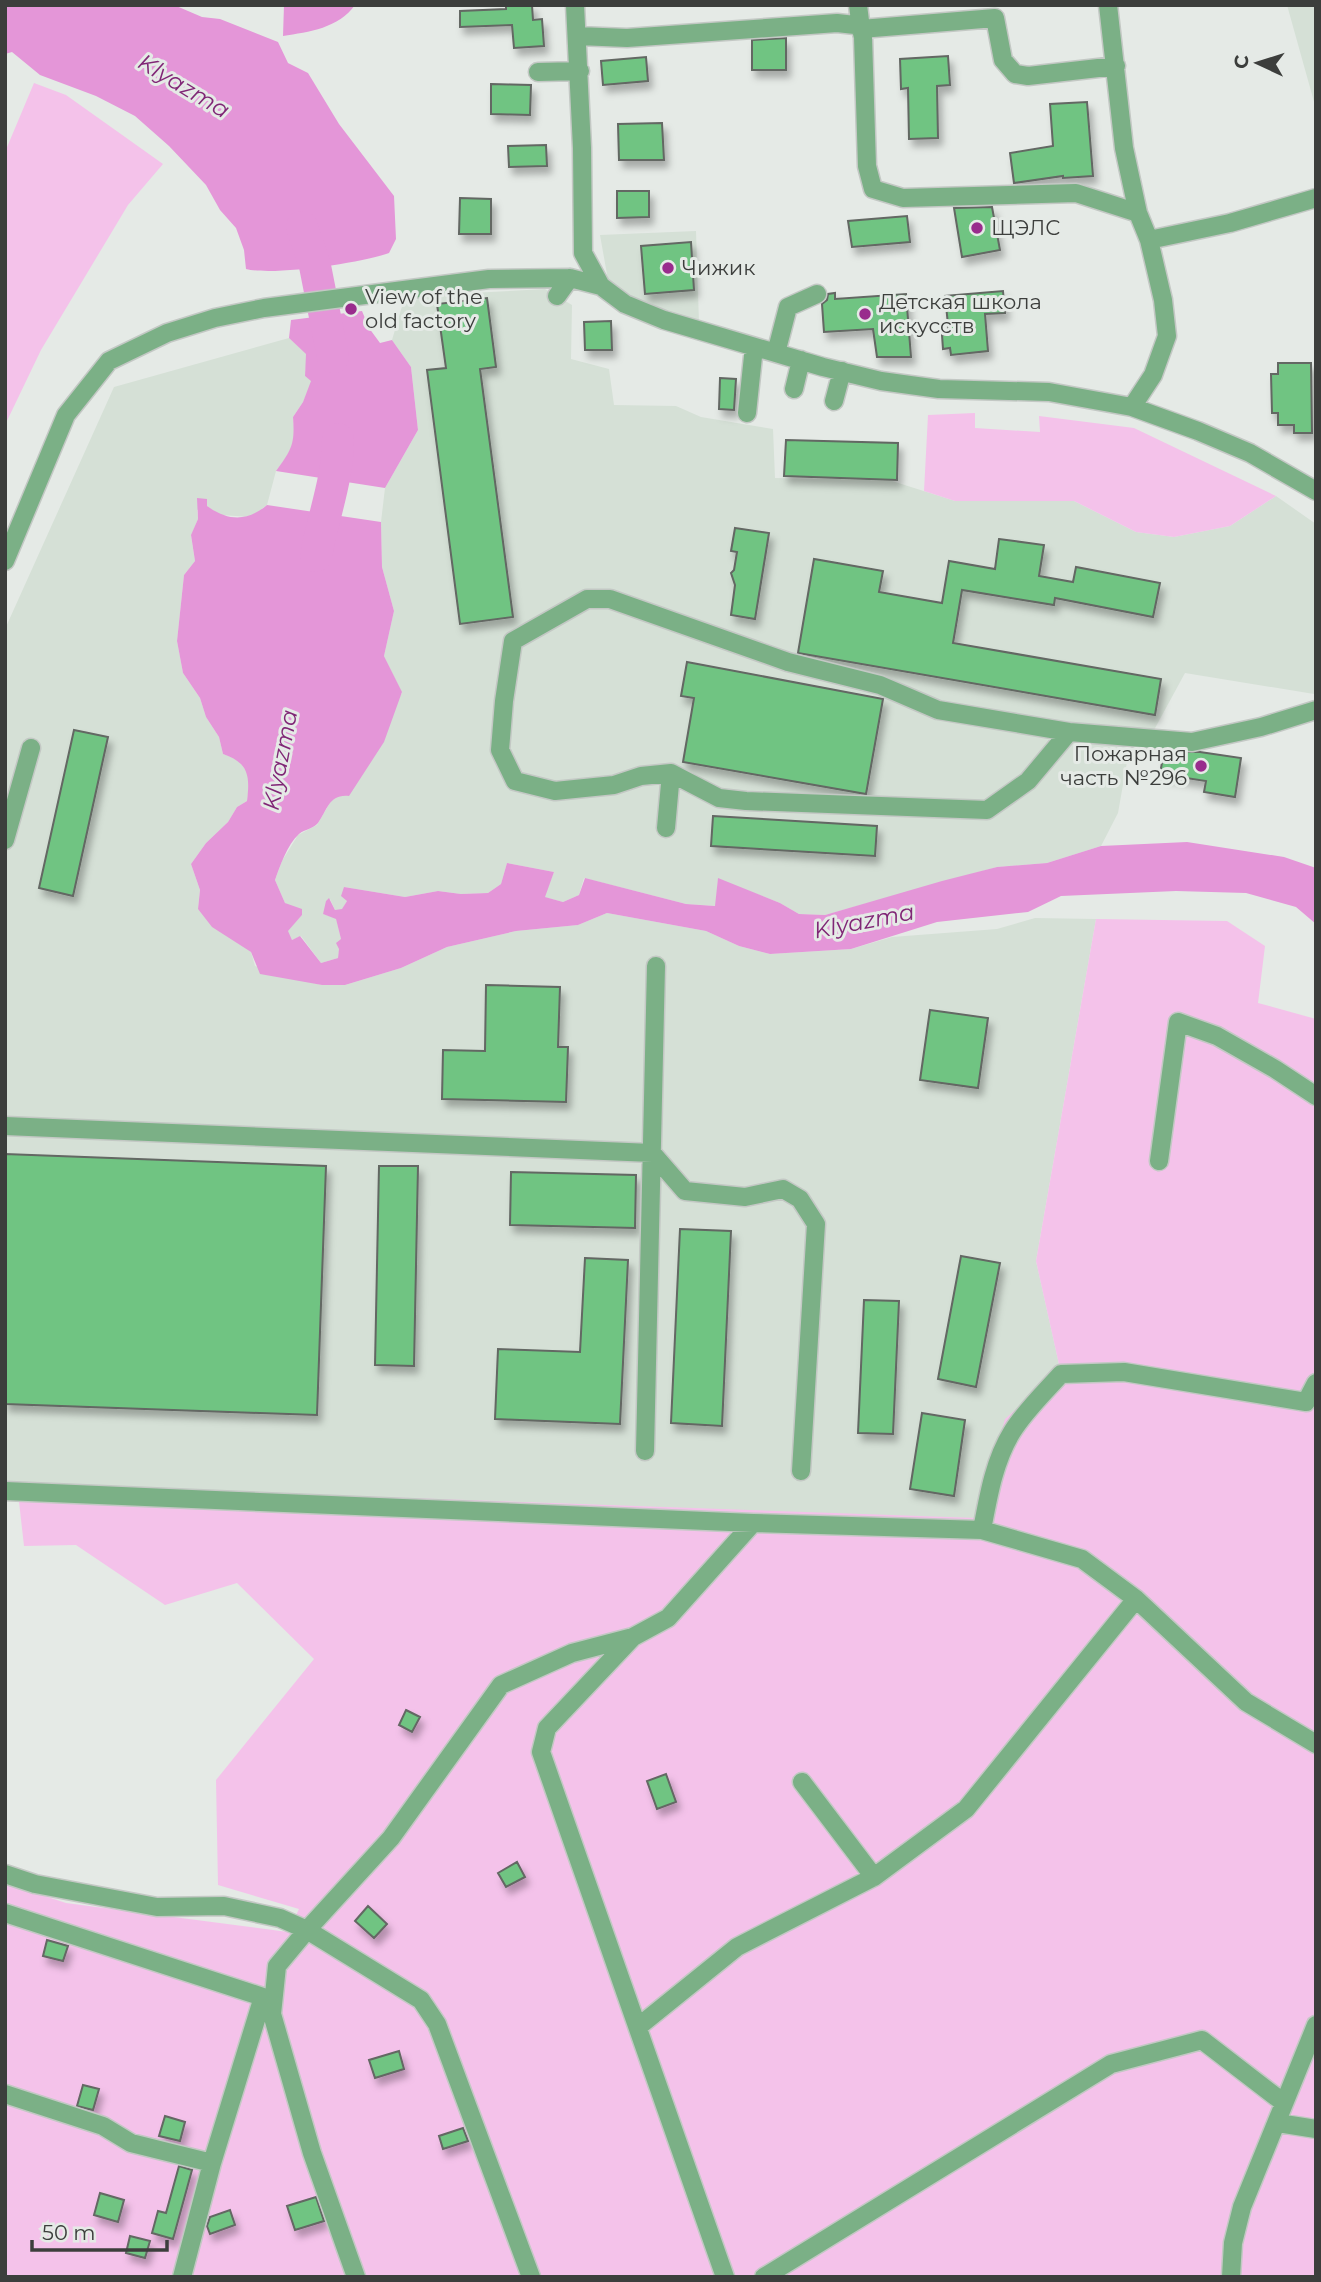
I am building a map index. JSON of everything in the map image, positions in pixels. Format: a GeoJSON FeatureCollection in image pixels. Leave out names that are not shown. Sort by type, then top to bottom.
{"type":"FeatureCollection","features":[{"type":"Feature","properties":{"kind":"street"},"geometry":{"type":"LineString","coordinates":[[575,5],[580,71],[583,253],[601,286]]}},
{"type":"Feature","properties":{"kind":"street"},"geometry":{"type":"LineString","coordinates":[[858,5],[867,166],[873,189],[903,198],[1076,193],[1138,213]]}},
{"type":"Feature","properties":{"kind":"street"},"geometry":{"type":"LineString","coordinates":[[1108,5],[1124,148],[1138,213],[1149,240],[1163,300],[1167,336],[1153,375],[1132,407]]}},
{"type":"Feature","properties":{"kind":"street"},"geometry":{"type":"LineString","coordinates":[[578,36],[626,38],[837,23],[855,24],[861,29],[994,12],[1003,60],[1015,74],[1028,76],[1116,66]]}},
{"type":"Feature","properties":{"kind":"street"},"geometry":{"type":"LineString","coordinates":[[538,72],[580,71]]}},
{"type":"Feature","properties":{"kind":"street"},"geometry":{"type":"LineString","coordinates":[[1149,240],[1230,223],[1316,198]]}},
{"type":"Feature","properties":{"kind":"street"},"geometry":{"type":"LineString","coordinates":[[557,296],[569,278]]}},
{"type":"Feature","properties":{"kind":"street"},"geometry":{"type":"LineString","coordinates":[[5,561],[66,415],[109,361],[167,333],[215,318],[264,308],[373,294],[414,294],[489,279],[569,278],[601,286],[625,303],[664,320],[881,381],[939,389],[1049,392],[1132,407],[1250,453],[1316,491]]}},
{"type":"Feature","properties":{"kind":"street"},"geometry":{"type":"LineString","coordinates":[[776,353],[788,307],[817,294]]}},
{"type":"Feature","properties":{"kind":"street"},"geometry":{"type":"LineString","coordinates":[[747,413],[754,346]]}},
{"type":"Feature","properties":{"kind":"street"},"geometry":{"type":"LineString","coordinates":[[794,389],[801,360]]}},
{"type":"Feature","properties":{"kind":"street"},"geometry":{"type":"LineString","coordinates":[[834,401],[842,372]]}},
{"type":"Feature","properties":{"kind":"street"},"geometry":{"type":"LineString","coordinates":[[1069,732],[1028,781],[987,810],[719,798],[671,773],[641,776],[614,785],[555,791],[515,781],[500,750],[503,701],[513,641],[587,599],[610,599],[788,662],[880,685],[938,710],[1069,732],[1192,742],[1261,727],[1316,710]]}},
{"type":"Feature","properties":{"kind":"street"},"geometry":{"type":"LineString","coordinates":[[5,840],[31,748]]}},
{"type":"Feature","properties":{"kind":"street"},"geometry":{"type":"LineString","coordinates":[[666,828],[671,773]]}},
{"type":"Feature","properties":{"kind":"street"},"geometry":{"type":"LineString","coordinates":[[645,1451],[656,966]]}},
{"type":"Feature","properties":{"kind":"street"},"geometry":{"type":"LineString","coordinates":[[1159,1161],[1178,1022],[1217,1036],[1316,1096]]}},
{"type":"Feature","properties":{"kind":"street"},"geometry":{"type":"LineString","coordinates":[[5,1126],[652,1153],[685,1191],[745,1197],[783,1189],[800,1199],[816,1224],[801,1471]]}},
{"type":"Feature","properties":{"kind":"street"},"geometry":{"type":"LineString","coordinates":[[982,1530],[993,1477],[1011,1434],[1061,1374],[1124,1373],[1311,1402],[1316,1383]]}},
{"type":"Feature","properties":{"kind":"street"},"geometry":{"type":"LineString","coordinates":[[5,1491],[753,1523],[982,1530],[1082,1559],[1136,1598],[1246,1702],[1316,1744]]}},
{"type":"Feature","properties":{"kind":"street"},"geometry":{"type":"LineString","coordinates":[[182,2277],[212,2163],[265,2013],[277,1966],[306,1930],[391,1838],[501,1685],[572,1653],[633,1637],[668,1618],[753,1523]]}},
{"type":"Feature","properties":{"kind":"street"},"geometry":{"type":"LineString","coordinates":[[638,2027],[737,1947],[874,1877],[966,1809],[1136,1598]]}},
{"type":"Feature","properties":{"kind":"street"},"geometry":{"type":"LineString","coordinates":[[633,1637],[547,1728],[541,1752],[725,2277]]}},
{"type":"Feature","properties":{"kind":"street"},"geometry":{"type":"LineString","coordinates":[[802,1782],[874,1877]]}},
{"type":"Feature","properties":{"kind":"street"},"geometry":{"type":"LineString","coordinates":[[5,1874],[35,1884],[157,1907],[223,1906],[280,1918],[306,1930],[421,2000],[437,2024],[531,2277]]}},
{"type":"Feature","properties":{"kind":"street"},"geometry":{"type":"LineString","coordinates":[[5,1913],[263,1997],[265,2013],[356,2277]]}},
{"type":"Feature","properties":{"kind":"street"},"geometry":{"type":"LineString","coordinates":[[1231,2277],[1233,2243],[1242,2207],[1316,2025]]}},
{"type":"Feature","properties":{"kind":"street"},"geometry":{"type":"LineString","coordinates":[[764,2277],[1111,2064],[1202,2040],[1284,2103]]}},
{"type":"Feature","properties":{"kind":"street"},"geometry":{"type":"LineString","coordinates":[[5,2094],[103,2126],[131,2143],[212,2163]]}},
{"type":"Feature","properties":{"kind":"street"},"geometry":{"type":"LineString","coordinates":[[1278,2123],[1316,2129]]}},
{"type":"Feature","properties":{"kind":"shaded area"},"geometry":{"type":"Polygon","coordinates":[[[1287,5],[1316,5],[1316,109],[1287,5]]]}},
{"type":"Feature","properties":{"kind":"shaded area"},"geometry":{"type":"Polygon","coordinates":[[[34,83],[66,95],[163,164],[128,205],[41,350],[5,425],[5,152],[34,83]]]}},
{"type":"Feature","properties":{"kind":"shaded area"},"geometry":{"type":"Polygon","coordinates":[[[696,231],[699,323],[632,300],[608,280],[600,235],[696,231]]]}},
{"type":"Feature","properties":{"kind":"shaded area"},"geometry":{"type":"Polygon","coordinates":[[[545,289],[572,305],[571,359],[609,369],[614,405],[676,406],[701,417],[773,429],[775,478],[889,480],[955,501],[1074,501],[1136,532],[1174,537],[1230,526],[1276,496],[1316,524],[1314,694],[1185,673],[1154,730],[1133,728],[1118,813],[1101,846],[1047,863],[997,867],[825,915],[799,914],[780,903],[718,879],[716,906],[686,904],[584,878],[579,895],[563,902],[544,897],[554,872],[507,863],[501,884],[488,893],[438,891],[405,897],[344,887],[347,901],[342,910],[335,910],[330,899],[323,914],[336,918],[341,939],[338,958],[321,963],[301,936],[292,940],[287,931],[302,915],[285,903],[275,880],[282,861],[298,835],[317,825],[331,801],[340,795],[402,693],[384,656],[394,611],[382,567],[381,522],[385,488],[418,430],[411,367],[392,340],[403,303],[433,295],[545,289]]]}},
{"type":"Feature","properties":{"kind":"shaded area"},"geometry":{"type":"Polygon","coordinates":[[[289,338],[307,354],[305,376],[312,381],[293,417],[295,439],[276,471],[267,505],[251,517],[220,515],[207,506],[197,510],[198,519],[191,536],[195,561],[184,575],[177,641],[183,673],[200,698],[206,717],[219,737],[223,754],[237,759],[248,773],[247,801],[237,807],[228,822],[206,843],[191,864],[200,890],[198,909],[251,952],[255,966],[322,985],[345,985],[401,968],[447,947],[516,931],[578,925],[607,913],[706,931],[739,946],[770,954],[851,949],[892,937],[997,929],[1035,918],[1096,919],[1036,1261],[1060,1369],[977,1519],[5,1483],[5,629],[114,387],[289,338]]]}},
{"type":"Feature","properties":{"kind":"shaded area"},"geometry":{"type":"Polygon","coordinates":[[[975,413],[975,428],[1040,432],[1039,416],[1134,428],[1276,496],[1230,526],[1174,537],[1136,532],[1074,501],[955,501],[924,491],[928,415],[975,413]]]}},
{"type":"Feature","properties":{"kind":"shaded area"},"geometry":{"type":"Polygon","coordinates":[[[1096,919],[1227,921],[1265,946],[1258,1003],[1316,1019],[1316,2277],[5,2277],[5,1883],[66,1903],[288,1932],[299,1909],[218,1885],[216,1780],[314,1659],[237,1583],[165,1605],[76,1545],[24,1546],[17,1484],[977,1518],[1005,1419],[1060,1369],[1036,1261],[1096,919]]]}},
{"type":"Feature","properties":{"kind":"water"},"geometry":{"type":"Polygon","coordinates":[[[5,5],[174,5],[202,17],[220,19],[278,42],[288,63],[308,73],[339,124],[394,196],[396,239],[389,253],[359,261],[317,267],[276,271],[246,269],[244,250],[236,228],[220,210],[206,185],[169,146],[135,116],[96,96],[40,75],[12,52],[5,54],[5,5]]]}},
{"type":"Feature","properties":{"kind":"water"},"geometry":{"type":"Polygon","coordinates":[[[284,5],[355,5],[332,24],[283,36],[284,5]]]}},
{"type":"Feature","properties":{"kind":"water"},"geometry":{"type":"Polygon","coordinates":[[[362,311],[369,328],[380,343],[392,340],[411,367],[418,430],[385,488],[276,471],[291,446],[293,417],[303,402],[311,381],[305,376],[306,354],[289,338],[291,320],[362,311]]]}},
{"type":"Feature","properties":{"kind":"water"},"geometry":{"type":"Polygon","coordinates":[[[197,498],[207,499],[207,506],[230,517],[245,517],[267,505],[381,522],[382,567],[394,611],[384,656],[402,692],[384,742],[349,796],[333,800],[314,827],[301,832],[284,856],[275,880],[285,903],[302,909],[302,915],[288,931],[292,940],[300,936],[321,963],[338,958],[339,949],[336,943],[341,939],[336,919],[323,914],[329,898],[335,910],[342,909],[347,901],[341,896],[344,887],[405,897],[438,891],[488,893],[501,884],[507,863],[554,872],[545,897],[563,902],[579,895],[585,878],[686,904],[715,906],[718,878],[780,903],[799,914],[825,915],[997,867],[1047,863],[1101,846],[1187,842],[1284,857],[1316,868],[1316,924],[1296,907],[1246,893],[1176,891],[1061,896],[1028,912],[937,922],[851,949],[770,954],[739,946],[706,931],[607,913],[578,925],[516,931],[447,947],[401,968],[345,985],[322,985],[260,974],[251,952],[212,927],[198,909],[200,890],[191,864],[206,843],[228,822],[237,807],[247,801],[248,784],[243,766],[223,754],[219,737],[206,717],[200,698],[183,673],[177,641],[184,575],[195,561],[191,535],[198,519],[197,498]]]}},
{"type":"Feature","properties":{"kind":"building"},"geometry":{"type":"Polygon","coordinates":[[[506,5],[532,5],[533,20],[542,19],[544,46],[514,48],[512,25],[460,27],[460,11],[506,9],[506,5]]]}},
{"type":"Feature","properties":{"kind":"building"},"geometry":{"type":"Polygon","coordinates":[[[786,38],[786,70],[752,70],[752,40],[786,38]]]}},
{"type":"Feature","properties":{"kind":"building"},"geometry":{"type":"Polygon","coordinates":[[[948,56],[950,85],[937,86],[938,138],[909,139],[908,88],[901,89],[900,59],[948,56]]]}},
{"type":"Feature","properties":{"kind":"building"},"geometry":{"type":"Polygon","coordinates":[[[646,57],[648,81],[603,85],[601,61],[646,57]]]}},
{"type":"Feature","properties":{"kind":"building"},"geometry":{"type":"Polygon","coordinates":[[[491,84],[531,85],[530,115],[491,114],[491,84]]]}},
{"type":"Feature","properties":{"kind":"building"},"geometry":{"type":"Polygon","coordinates":[[[1087,102],[1093,176],[1063,176],[1014,183],[1010,153],[1053,146],[1050,104],[1087,102]]]}},
{"type":"Feature","properties":{"kind":"building"},"geometry":{"type":"Polygon","coordinates":[[[662,123],[664,160],[619,160],[618,124],[662,123]]]}},
{"type":"Feature","properties":{"kind":"building"},"geometry":{"type":"Polygon","coordinates":[[[546,145],[547,166],[509,167],[508,146],[546,145]]]}},
{"type":"Feature","properties":{"kind":"building"},"geometry":{"type":"Polygon","coordinates":[[[617,191],[649,191],[649,217],[617,218],[617,191]]]}},
{"type":"Feature","properties":{"kind":"building"},"geometry":{"type":"Polygon","coordinates":[[[460,198],[491,199],[491,234],[459,234],[460,198]]]}},
{"type":"Feature","properties":{"kind":"building","name":"ЩЭЛС"},"geometry":{"type":"Polygon","coordinates":[[[992,207],[1000,250],[962,257],[954,208],[992,207]]]}},
{"type":"Feature","properties":{"kind":"building"},"geometry":{"type":"Polygon","coordinates":[[[907,216],[910,242],[852,247],[848,221],[907,216]]]}},
{"type":"Feature","properties":{"kind":"building","name":"Чижик"},"geometry":{"type":"Polygon","coordinates":[[[691,242],[694,290],[645,294],[641,246],[691,242]]]}},
{"type":"Feature","properties":{"kind":"building"},"geometry":{"type":"Polygon","coordinates":[[[1003,291],[1005,313],[985,314],[988,351],[951,355],[950,348],[943,349],[942,335],[949,334],[945,296],[1003,291]]]}},
{"type":"Feature","properties":{"kind":"building","name":"Детская школа искусств"},"geometry":{"type":"Polygon","coordinates":[[[835,293],[835,299],[906,294],[911,357],[877,357],[873,329],[824,332],[822,304],[827,300],[828,294],[835,293]]]}},
{"type":"Feature","properties":{"kind":"building"},"geometry":{"type":"Polygon","coordinates":[[[487,298],[496,367],[480,369],[513,617],[460,624],[427,370],[446,368],[437,304],[487,298]]]}},
{"type":"Feature","properties":{"kind":"building"},"geometry":{"type":"Polygon","coordinates":[[[611,321],[612,350],[585,350],[584,322],[611,321]]]}},
{"type":"Feature","properties":{"kind":"building"},"geometry":{"type":"Polygon","coordinates":[[[1278,363],[1311,363],[1312,433],[1294,433],[1294,425],[1278,425],[1278,413],[1272,413],[1271,374],[1278,374],[1278,363]]]}},
{"type":"Feature","properties":{"kind":"building"},"geometry":{"type":"Polygon","coordinates":[[[720,378],[736,379],[734,410],[719,409],[720,378]]]}},
{"type":"Feature","properties":{"kind":"building"},"geometry":{"type":"Polygon","coordinates":[[[786,440],[898,443],[897,480],[784,476],[786,440]]]}},
{"type":"Feature","properties":{"kind":"building"},"geometry":{"type":"Polygon","coordinates":[[[735,528],[769,533],[755,619],[731,615],[735,585],[731,573],[737,552],[731,551],[735,528]]]}},
{"type":"Feature","properties":{"kind":"building"},"geometry":{"type":"Polygon","coordinates":[[[999,539],[1044,545],[1039,576],[1073,582],[1076,567],[1160,583],[1153,617],[1055,598],[1054,605],[962,590],[953,643],[1161,679],[1155,715],[798,653],[814,559],[883,571],[879,592],[942,603],[949,561],[995,569],[999,539]]]}},
{"type":"Feature","properties":{"kind":"building"},"geometry":{"type":"Polygon","coordinates":[[[687,662],[883,699],[866,794],[683,762],[694,698],[681,696],[687,662]]]}},
{"type":"Feature","properties":{"kind":"building"},"geometry":{"type":"Polygon","coordinates":[[[74,730],[108,737],[73,896],[39,888],[74,730]]]}},
{"type":"Feature","properties":{"kind":"building","name":"Пожарная часть №296"},"geometry":{"type":"Polygon","coordinates":[[[1164,751],[1200,752],[1241,758],[1235,797],[1204,792],[1206,781],[1160,774],[1164,751]]]}},
{"type":"Feature","properties":{"kind":"building"},"geometry":{"type":"Polygon","coordinates":[[[713,816],[877,826],[875,856],[711,846],[713,816]]]}},
{"type":"Feature","properties":{"kind":"building"},"geometry":{"type":"Polygon","coordinates":[[[486,985],[560,987],[558,1047],[568,1047],[566,1102],[442,1099],[443,1050],[485,1051],[486,985]]]}},
{"type":"Feature","properties":{"kind":"building"},"geometry":{"type":"Polygon","coordinates":[[[930,1010],[988,1018],[978,1088],[920,1080],[930,1010]]]}},
{"type":"Feature","properties":{"kind":"building"},"geometry":{"type":"Polygon","coordinates":[[[5,1154],[326,1166],[317,1415],[5,1404],[5,1154]]]}},
{"type":"Feature","properties":{"kind":"building"},"geometry":{"type":"Polygon","coordinates":[[[379,1166],[418,1166],[414,1366],[375,1365],[379,1166]]]}},
{"type":"Feature","properties":{"kind":"building"},"geometry":{"type":"Polygon","coordinates":[[[511,1172],[636,1175],[635,1228],[510,1225],[511,1172]]]}},
{"type":"Feature","properties":{"kind":"building"},"geometry":{"type":"Polygon","coordinates":[[[680,1229],[731,1231],[722,1426],[671,1423],[680,1229]]]}},
{"type":"Feature","properties":{"kind":"building"},"geometry":{"type":"Polygon","coordinates":[[[961,1256],[1000,1263],[976,1387],[938,1379],[961,1256]]]}},
{"type":"Feature","properties":{"kind":"building"},"geometry":{"type":"Polygon","coordinates":[[[585,1258],[628,1260],[620,1424],[495,1419],[498,1349],[580,1352],[585,1258]]]}},
{"type":"Feature","properties":{"kind":"building"},"geometry":{"type":"Polygon","coordinates":[[[864,1300],[899,1301],[893,1434],[858,1433],[864,1300]]]}},
{"type":"Feature","properties":{"kind":"building"},"geometry":{"type":"Polygon","coordinates":[[[922,1413],[965,1420],[954,1496],[910,1489],[922,1413]]]}},
{"type":"Feature","properties":{"kind":"building"},"geometry":{"type":"Polygon","coordinates":[[[406,1710],[420,1717],[412,1732],[399,1725],[406,1710]]]}},
{"type":"Feature","properties":{"kind":"building"},"geometry":{"type":"Polygon","coordinates":[[[666,1774],[676,1802],[657,1809],[647,1781],[666,1774]]]}},
{"type":"Feature","properties":{"kind":"building"},"geometry":{"type":"Polygon","coordinates":[[[517,1862],[525,1877],[506,1887],[498,1873],[517,1862]]]}},
{"type":"Feature","properties":{"kind":"building"},"geometry":{"type":"Polygon","coordinates":[[[368,1906],[387,1924],[374,1938],[355,1921],[368,1906]]]}},
{"type":"Feature","properties":{"kind":"building"},"geometry":{"type":"Polygon","coordinates":[[[47,1940],[68,1946],[63,1961],[43,1956],[47,1940]]]}},
{"type":"Feature","properties":{"kind":"building"},"geometry":{"type":"Polygon","coordinates":[[[399,2051],[404,2069],[375,2078],[369,2060],[399,2051]]]}},
{"type":"Feature","properties":{"kind":"building"},"geometry":{"type":"Polygon","coordinates":[[[83,2085],[99,2089],[93,2110],[77,2106],[83,2085]]]}},
{"type":"Feature","properties":{"kind":"building"},"geometry":{"type":"Polygon","coordinates":[[[165,2116],[185,2122],[180,2141],[159,2136],[165,2116]]]}},
{"type":"Feature","properties":{"kind":"building"},"geometry":{"type":"Polygon","coordinates":[[[463,2128],[468,2141],[443,2149],[439,2136],[463,2128]]]}},
{"type":"Feature","properties":{"kind":"building"},"geometry":{"type":"Polygon","coordinates":[[[179,2166],[192,2170],[173,2239],[152,2233],[158,2211],[166,2213],[179,2166]]]}},
{"type":"Feature","properties":{"kind":"building"},"geometry":{"type":"Polygon","coordinates":[[[100,2193],[124,2200],[118,2222],[94,2215],[100,2193]]]}},
{"type":"Feature","properties":{"kind":"building"},"geometry":{"type":"Polygon","coordinates":[[[316,2197],[324,2221],[295,2230],[287,2206],[316,2197]]]}},
{"type":"Feature","properties":{"kind":"building"},"geometry":{"type":"Polygon","coordinates":[[[230,2210],[235,2225],[210,2234],[207,2226],[210,2217],[230,2210]]]}},
{"type":"Feature","properties":{"kind":"building"},"geometry":{"type":"Polygon","coordinates":[[[130,2236],[150,2241],[145,2258],[126,2253],[130,2236]]]}},
{"type":"Feature","properties":{"kind":"waterway","name":"Klyazma"},"geometry":{"type":"LineString","coordinates":[[302,227],[315,266],[333,357]]}},
{"type":"Feature","properties":{"kind":"waterway","name":"Klyazma"},"geometry":{"type":"LineString","coordinates":[[316,556],[333,483],[338,439]]}},
{"type":"Feature","properties":{"kind":"place","name":"ЩЭЛС"},"geometry":{"type":"Point","coordinates":[977,228]}},
{"type":"Feature","properties":{"kind":"place","name":"Чижик"},"geometry":{"type":"Point","coordinates":[668,268]}},
{"type":"Feature","properties":{"kind":"place","name":"View of the old factory"},"geometry":{"type":"Point","coordinates":[351,309]}},
{"type":"Feature","properties":{"kind":"place","name":"Детская школа искусств"},"geometry":{"type":"Point","coordinates":[865,314]}},
{"type":"Feature","properties":{"kind":"place","name":"Пожарная часть №296"},"geometry":{"type":"Point","coordinates":[1201,766]}}]}
